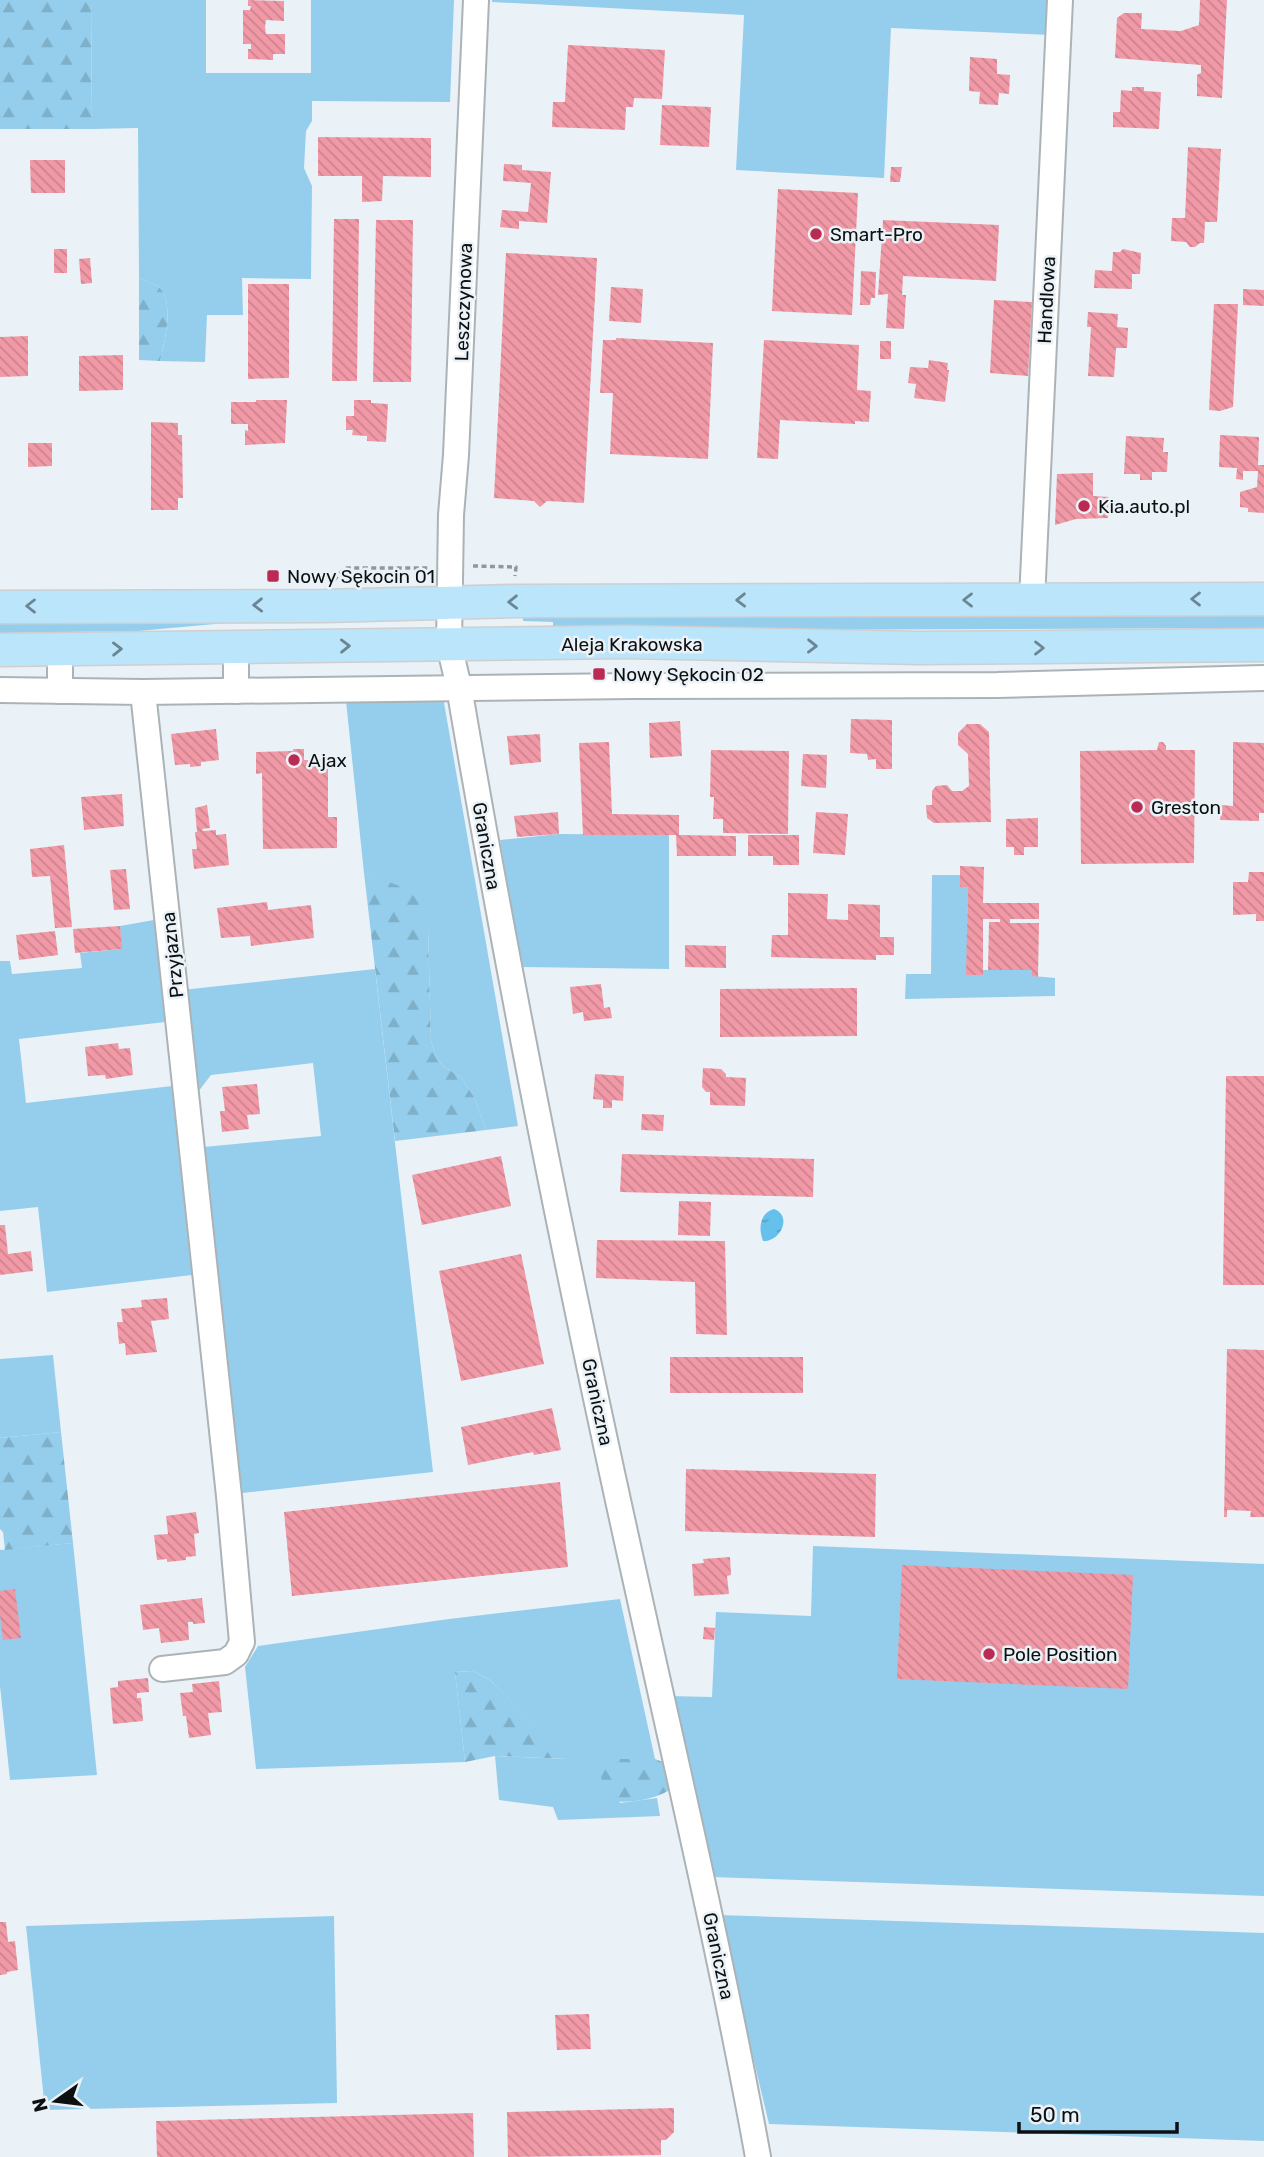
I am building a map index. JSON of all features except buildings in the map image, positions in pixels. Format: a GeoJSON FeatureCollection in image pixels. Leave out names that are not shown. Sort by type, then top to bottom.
{"type":"FeatureCollection","features":[{"type":"Feature","properties":{"kind":"main road"},"geometry":{"type":"LineString","coordinates":[[0,607],[1264,598]]}},
{"type":"Feature","properties":{"kind":"main road","name":"Aleja Krakowska"},"geometry":{"type":"LineString","coordinates":[[0,650],[626,642],[919,648],[1262,645]]}},
{"type":"Feature","properties":{"kind":"street","name":"Leszczynowa"},"geometry":{"type":"LineString","coordinates":[[449,645],[451,514],[456,455],[476,0]]}},
{"type":"Feature","properties":{"kind":"street","name":"Handlowa"},"geometry":{"type":"LineString","coordinates":[[1032,600],[1060,0]]}},
{"type":"Feature","properties":{"kind":"street","name":"Graniczna"},"geometry":{"type":"LineString","coordinates":[[449,645],[535,1102],[635,1581],[723,1976],[758,2157]]}},
{"type":"Feature","properties":{"kind":"street"},"geometry":{"type":"LineString","coordinates":[[0,690],[143,692],[458,687],[997,685],[1263,678],[1262,645]]}},
{"type":"Feature","properties":{"kind":"street"},"geometry":{"type":"LineString","coordinates":[[236,647],[236,691]]}},
{"type":"Feature","properties":{"kind":"street"},"geometry":{"type":"LineString","coordinates":[[919,648],[921,684]]}},
{"type":"Feature","properties":{"kind":"street"},"geometry":{"type":"LineString","coordinates":[[997,685],[998,648]]}},
{"type":"Feature","properties":{"kind":"street"},"geometry":{"type":"LineString","coordinates":[[60,650],[60,691]]}},
{"type":"Feature","properties":{"kind":"street","name":"Przyjazna"},"geometry":{"type":"LineString","coordinates":[[143,692],[229,1496],[242,1642],[236,1654],[225,1662],[162,1669]]}},
{"type":"Feature","properties":{"kind":"path"},"geometry":{"type":"LineString","coordinates":[[345,568],[438,566]]}},
{"type":"Feature","properties":{"kind":"path"},"geometry":{"type":"LineString","coordinates":[[461,566],[516,567]]}},
{"type":"Feature","properties":{"kind":"green space"},"geometry":{"type":"Polygon","coordinates":[[[0,0],[91,0],[92,129],[0,129],[0,0]]]}},
{"type":"Feature","properties":{"kind":"green space"},"geometry":{"type":"Polygon","coordinates":[[[91,0],[206,0],[206,73],[311,73],[311,0],[454,0],[450,102],[312,101],[312,121],[306,131],[304,168],[312,186],[311,279],[242,278],[243,315],[207,315],[205,362],[160,361],[167,323],[167,303],[160,288],[139,278],[138,128],[92,129],[91,0]]]}},
{"type":"Feature","properties":{"kind":"green space"},"geometry":{"type":"Polygon","coordinates":[[[492,0],[1052,0],[1051,35],[891,28],[884,178],[736,170],[744,15],[492,0]]]}},
{"type":"Feature","properties":{"kind":"green space"},"geometry":{"type":"Polygon","coordinates":[[[139,278],[160,288],[167,303],[167,323],[160,361],[139,360],[139,278]]]}},
{"type":"Feature","properties":{"kind":"green space"},"geometry":{"type":"Polygon","coordinates":[[[1264,611],[1264,628],[553,631],[553,622],[523,621],[523,614],[1264,611]]]}},
{"type":"Feature","properties":{"kind":"green space"},"geometry":{"type":"Polygon","coordinates":[[[0,620],[237,622],[138,631],[0,633],[0,620]]]}},
{"type":"Feature","properties":{"kind":"green space"},"geometry":{"type":"Polygon","coordinates":[[[443,697],[518,1126],[486,1130],[474,1097],[461,1077],[444,1067],[436,1057],[431,1041],[428,928],[403,889],[364,873],[346,701],[443,697]]]}},
{"type":"Feature","properties":{"kind":"green space"},"geometry":{"type":"Polygon","coordinates":[[[559,834],[669,835],[669,969],[522,967],[500,840],[559,834]]]}},
{"type":"Feature","properties":{"kind":"green space"},"geometry":{"type":"Polygon","coordinates":[[[364,873],[406,890],[414,896],[425,914],[428,928],[431,1041],[436,1057],[444,1067],[461,1077],[474,1097],[486,1130],[395,1141],[364,873]]]}},
{"type":"Feature","properties":{"kind":"green space"},"geometry":{"type":"Polygon","coordinates":[[[932,875],[960,875],[968,887],[967,975],[982,970],[1032,970],[1033,976],[1055,978],[1055,996],[905,999],[906,974],[931,974],[932,875]]]}},
{"type":"Feature","properties":{"kind":"green space"},"geometry":{"type":"Polygon","coordinates":[[[154,920],[165,1022],[19,1039],[26,1103],[172,1086],[192,1275],[47,1292],[38,1207],[0,1211],[0,961],[10,961],[12,974],[82,968],[80,953],[121,949],[120,926],[154,920]]]}},
{"type":"Feature","properties":{"kind":"green space"},"geometry":{"type":"Polygon","coordinates":[[[375,969],[433,1472],[242,1493],[204,1147],[321,1136],[313,1063],[211,1075],[198,1092],[182,990],[375,969]]]}},
{"type":"Feature","properties":{"kind":"green space"},"geometry":{"type":"Polygon","coordinates":[[[53,1355],[61,1432],[0,1438],[0,1359],[53,1355]]]}},
{"type":"Feature","properties":{"kind":"green space"},"geometry":{"type":"Polygon","coordinates":[[[61,1432],[73,1543],[5,1550],[3,1532],[0,1529],[0,1438],[61,1432]]]}},
{"type":"Feature","properties":{"kind":"green space"},"geometry":{"type":"Polygon","coordinates":[[[73,1543],[97,1775],[10,1780],[0,1686],[0,1550],[73,1543]]]}},
{"type":"Feature","properties":{"kind":"green space"},"geometry":{"type":"Polygon","coordinates":[[[813,1546],[1264,1564],[1264,1896],[711,1877],[669,1696],[712,1697],[716,1612],[811,1616],[813,1546]]]}},
{"type":"Feature","properties":{"kind":"green space"},"geometry":{"type":"Polygon","coordinates":[[[620,1599],[655,1759],[601,1759],[620,1803],[657,1798],[660,1816],[558,1820],[553,1807],[499,1800],[495,1756],[567,1759],[490,1680],[473,1671],[455,1672],[465,1762],[256,1769],[245,1667],[258,1646],[449,1619],[620,1599]]]}},
{"type":"Feature","properties":{"kind":"green space"},"geometry":{"type":"Polygon","coordinates":[[[473,1671],[490,1680],[568,1759],[495,1756],[465,1762],[455,1672],[473,1671]]]}},
{"type":"Feature","properties":{"kind":"green space"},"geometry":{"type":"Polygon","coordinates":[[[601,1759],[655,1759],[668,1764],[673,1788],[645,1799],[616,1801],[605,1793],[601,1778],[601,1759]]]}},
{"type":"Feature","properties":{"kind":"green space"},"geometry":{"type":"Polygon","coordinates":[[[719,1915],[1264,1933],[1264,2141],[769,2124],[719,1915]]]}},
{"type":"Feature","properties":{"kind":"green space"},"geometry":{"type":"Polygon","coordinates":[[[334,1916],[337,2103],[45,2110],[26,1926],[334,1916]]]}},
{"type":"Feature","properties":{"kind":"water"},"geometry":{"type":"Polygon","coordinates":[[[774,1209],[783,1217],[782,1228],[775,1237],[763,1241],[761,1222],[769,1211],[774,1209]]]}},
{"type":"Feature","properties":{"kind":"place","name":"Smart-Pro"},"geometry":{"type":"Point","coordinates":[816,234]}},
{"type":"Feature","properties":{"kind":"place","name":"Kia.auto.pl"},"geometry":{"type":"Point","coordinates":[1084,506]}},
{"type":"Feature","properties":{"kind":"place","name":"Nowy Sękocin 01"},"geometry":{"type":"Point","coordinates":[273,576]}},
{"type":"Feature","properties":{"kind":"place","name":"Nowy Sękocin 02"},"geometry":{"type":"Point","coordinates":[599,674]}},
{"type":"Feature","properties":{"kind":"place","name":"Ajax"},"geometry":{"type":"Point","coordinates":[294,760]}},
{"type":"Feature","properties":{"kind":"place","name":"Greston"},"geometry":{"type":"Point","coordinates":[1137,807]}},
{"type":"Feature","properties":{"kind":"place","name":"Pole Position"},"geometry":{"type":"Point","coordinates":[989,1654]}}]}
